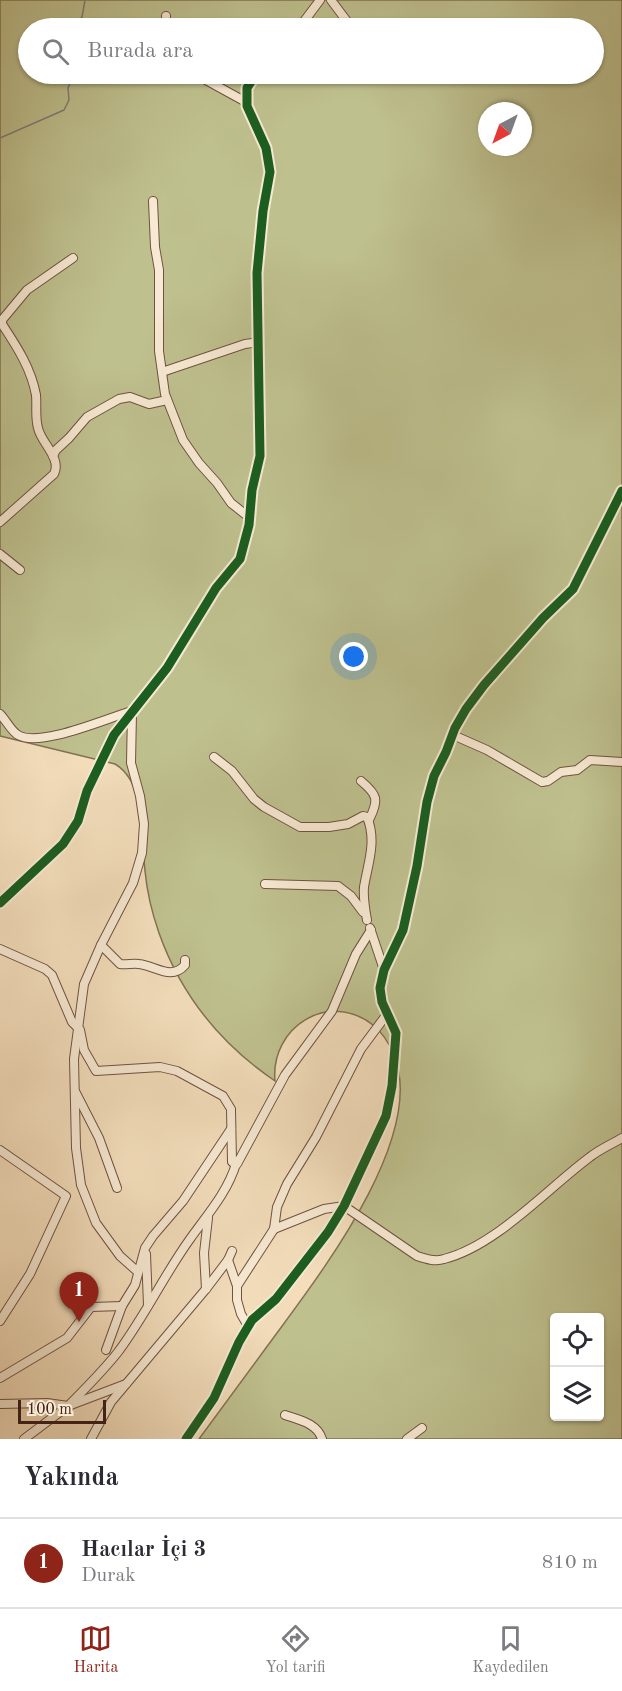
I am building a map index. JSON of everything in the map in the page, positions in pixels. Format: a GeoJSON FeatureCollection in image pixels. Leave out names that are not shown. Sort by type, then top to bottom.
{"type":"FeatureCollection","features":[{"type":"Feature","properties":{"kind":"street"},"geometry":{"type":"LineString","coordinates":[[306,18],[320,0]]}},
{"type":"Feature","properties":{"kind":"street"},"geometry":{"type":"LineString","coordinates":[[331,0],[344,18]]}},
{"type":"Feature","properties":{"kind":"street"},"geometry":{"type":"LineString","coordinates":[[213,84],[246,102]]}},
{"type":"Feature","properties":{"kind":"street"},"geometry":{"type":"LineString","coordinates":[[0,903],[63,844],[78,821],[87,791],[114,735],[167,668],[216,588],[240,559],[250,518],[252,490],[260,456],[257,273],[263,211],[270,172],[266,147],[246,102],[250,84]]}},
{"type":"Feature","properties":{"kind":"street"},"geometry":{"type":"LineString","coordinates":[[153,201],[154,238],[159,270],[159,351],[167,400],[183,440],[198,463],[217,483],[231,503],[250,518]]}},
{"type":"Feature","properties":{"kind":"street"},"geometry":{"type":"LineString","coordinates":[[0,522],[54,474],[56,469],[53,456],[37,426],[36,399],[26,363],[2,324],[2,320],[27,290],[73,258]]}},
{"type":"Feature","properties":{"kind":"street"},"geometry":{"type":"LineString","coordinates":[[162,372],[245,344],[259,342]]}},
{"type":"Feature","properties":{"kind":"street"},"geometry":{"type":"LineString","coordinates":[[53,456],[87,417],[119,399],[130,397],[149,404],[167,400]]}},
{"type":"Feature","properties":{"kind":"street"},"geometry":{"type":"LineString","coordinates":[[186,1439],[214,1398],[239,1342],[252,1320],[276,1299],[328,1232],[344,1206],[386,1116],[392,1086],[396,1033],[382,1002],[381,988],[384,970],[403,930],[417,866],[426,802],[434,776],[466,709],[543,618],[573,589],[622,491]]}},
{"type":"Feature","properties":{"kind":"street"},"geometry":{"type":"LineString","coordinates":[[0,554],[20,570]]}},
{"type":"Feature","properties":{"kind":"street"},"geometry":{"type":"LineString","coordinates":[[0,714],[18,735],[34,740],[48,738],[132,711]]}},
{"type":"Feature","properties":{"kind":"street"},"geometry":{"type":"LineString","coordinates":[[132,711],[131,763],[140,796],[144,824],[142,853],[133,883],[84,984],[74,1059],[76,1148],[81,1185],[96,1223],[120,1256],[138,1272]]}},
{"type":"Feature","properties":{"kind":"street"},"geometry":{"type":"LineString","coordinates":[[453,735],[488,750],[542,782],[549,781],[561,772],[577,770],[590,760],[622,762]]}},
{"type":"Feature","properties":{"kind":"street"},"geometry":{"type":"LineString","coordinates":[[214,757],[232,771],[259,803],[300,827],[329,827],[348,824],[363,816],[369,820]]}},
{"type":"Feature","properties":{"kind":"street"},"geometry":{"type":"LineString","coordinates":[[361,781],[376,796],[369,820],[372,852],[364,886],[367,920]]}},
{"type":"Feature","properties":{"kind":"street"},"geometry":{"type":"LineString","coordinates":[[265,884],[338,886],[344,890],[360,907],[367,920],[384,970]]}},
{"type":"Feature","properties":{"kind":"street"},"geometry":{"type":"LineString","coordinates":[[24,1439],[68,1406],[94,1380],[118,1351],[148,1307],[189,1239],[208,1216],[232,1176],[236,1164],[285,1075],[332,1011],[356,954],[371,930]]}},
{"type":"Feature","properties":{"kind":"street"},"geometry":{"type":"LineString","coordinates":[[101,945],[120,964],[138,963],[167,973],[179,970],[185,965],[185,960]]}},
{"type":"Feature","properties":{"kind":"street"},"geometry":{"type":"LineString","coordinates":[[0,949],[45,969],[52,975],[72,1022],[78,1026],[84,1050],[96,1071],[160,1067],[177,1071],[223,1096],[231,1109],[232,1161],[236,1164]]}},
{"type":"Feature","properties":{"kind":"street"},"geometry":{"type":"LineString","coordinates":[[237,1286],[274,1229],[277,1207],[287,1184],[316,1137],[361,1049],[387,1014]]}},
{"type":"Feature","properties":{"kind":"street"},"geometry":{"type":"LineString","coordinates":[[75,1090],[99,1138],[117,1188]]}},
{"type":"Feature","properties":{"kind":"street"},"geometry":{"type":"LineString","coordinates":[[106,1350],[122,1306],[135,1285],[146,1248],[153,1236],[183,1201],[231,1127]]}},
{"type":"Feature","properties":{"kind":"street"},"geometry":{"type":"LineString","coordinates":[[274,1229],[324,1209],[344,1206],[417,1256],[430,1260],[443,1260],[495,1233],[591,1156],[622,1138]]}},
{"type":"Feature","properties":{"kind":"street"},"geometry":{"type":"LineString","coordinates":[[0,1150],[66,1196],[30,1274],[0,1321]]}},
{"type":"Feature","properties":{"kind":"street"},"geometry":{"type":"LineString","coordinates":[[206,1289],[204,1252],[208,1216]]}},
{"type":"Feature","properties":{"kind":"street"},"geometry":{"type":"LineString","coordinates":[[146,1248],[148,1307]]}},
{"type":"Feature","properties":{"kind":"street"},"geometry":{"type":"LineString","coordinates":[[91,1439],[111,1402],[206,1289],[232,1251]]}},
{"type":"Feature","properties":{"kind":"street"},"geometry":{"type":"LineString","coordinates":[[228,1260],[237,1286],[237,1300],[241,1314],[249,1326]]}},
{"type":"Feature","properties":{"kind":"street"},"geometry":{"type":"LineString","coordinates":[[0,1378],[67,1338],[92,1307],[122,1306]]}},
{"type":"Feature","properties":{"kind":"street"},"geometry":{"type":"LineString","coordinates":[[0,1404],[26,1405],[47,1402],[68,1406],[127,1384]]}},
{"type":"Feature","properties":{"kind":"street"},"geometry":{"type":"LineString","coordinates":[[285,1415],[313,1426],[322,1439]]}},
{"type":"Feature","properties":{"kind":"street"},"geometry":{"type":"LineString","coordinates":[[407,1439],[422,1428]]}},
{"type":"Feature","properties":{"kind":"green space"},"geometry":{"type":"Polygon","coordinates":[[[0,0],[622,0],[622,1439],[199,1439],[317,1277],[364,1202],[383,1163],[396,1124],[400,1088],[394,1055],[390,1046],[380,1031],[356,1015],[338,1011],[321,1013],[292,1030],[282,1045],[276,1062],[275,1081],[238,1051],[205,1017],[179,977],[159,933],[146,879],[135,790],[120,767],[0,736],[0,0]]]}},
{"type":"Feature","properties":{"kind":"waterway"},"geometry":{"type":"LineString","coordinates":[[81,18],[85,0]]}},
{"type":"Feature","properties":{"kind":"waterway"},"geometry":{"type":"LineString","coordinates":[[0,138],[64,110],[69,100],[70,84]]}},
{"type":"Feature","properties":{"kind":"cycle path"},"geometry":{"type":"LineString","coordinates":[[0,903],[63,844],[78,821],[87,791],[114,735],[167,668],[216,588],[240,559],[249,525],[252,490],[260,456],[257,273],[263,211],[270,172],[266,148],[247,106],[247,88],[250,84]]}},
{"type":"Feature","properties":{"kind":"cycle path"},"geometry":{"type":"LineString","coordinates":[[186,1439],[214,1398],[239,1342],[252,1320],[276,1299],[328,1232],[344,1206],[386,1116],[392,1086],[396,1033],[382,1002],[380,988],[384,970],[403,930],[434,776],[455,728],[484,685],[543,618],[573,589],[622,491]]}},
{"type":"Feature","properties":{"kind":"place","name":"Hacılar İçi 3"},"geometry":{"type":"Point","coordinates":[79,1322]}}]}
